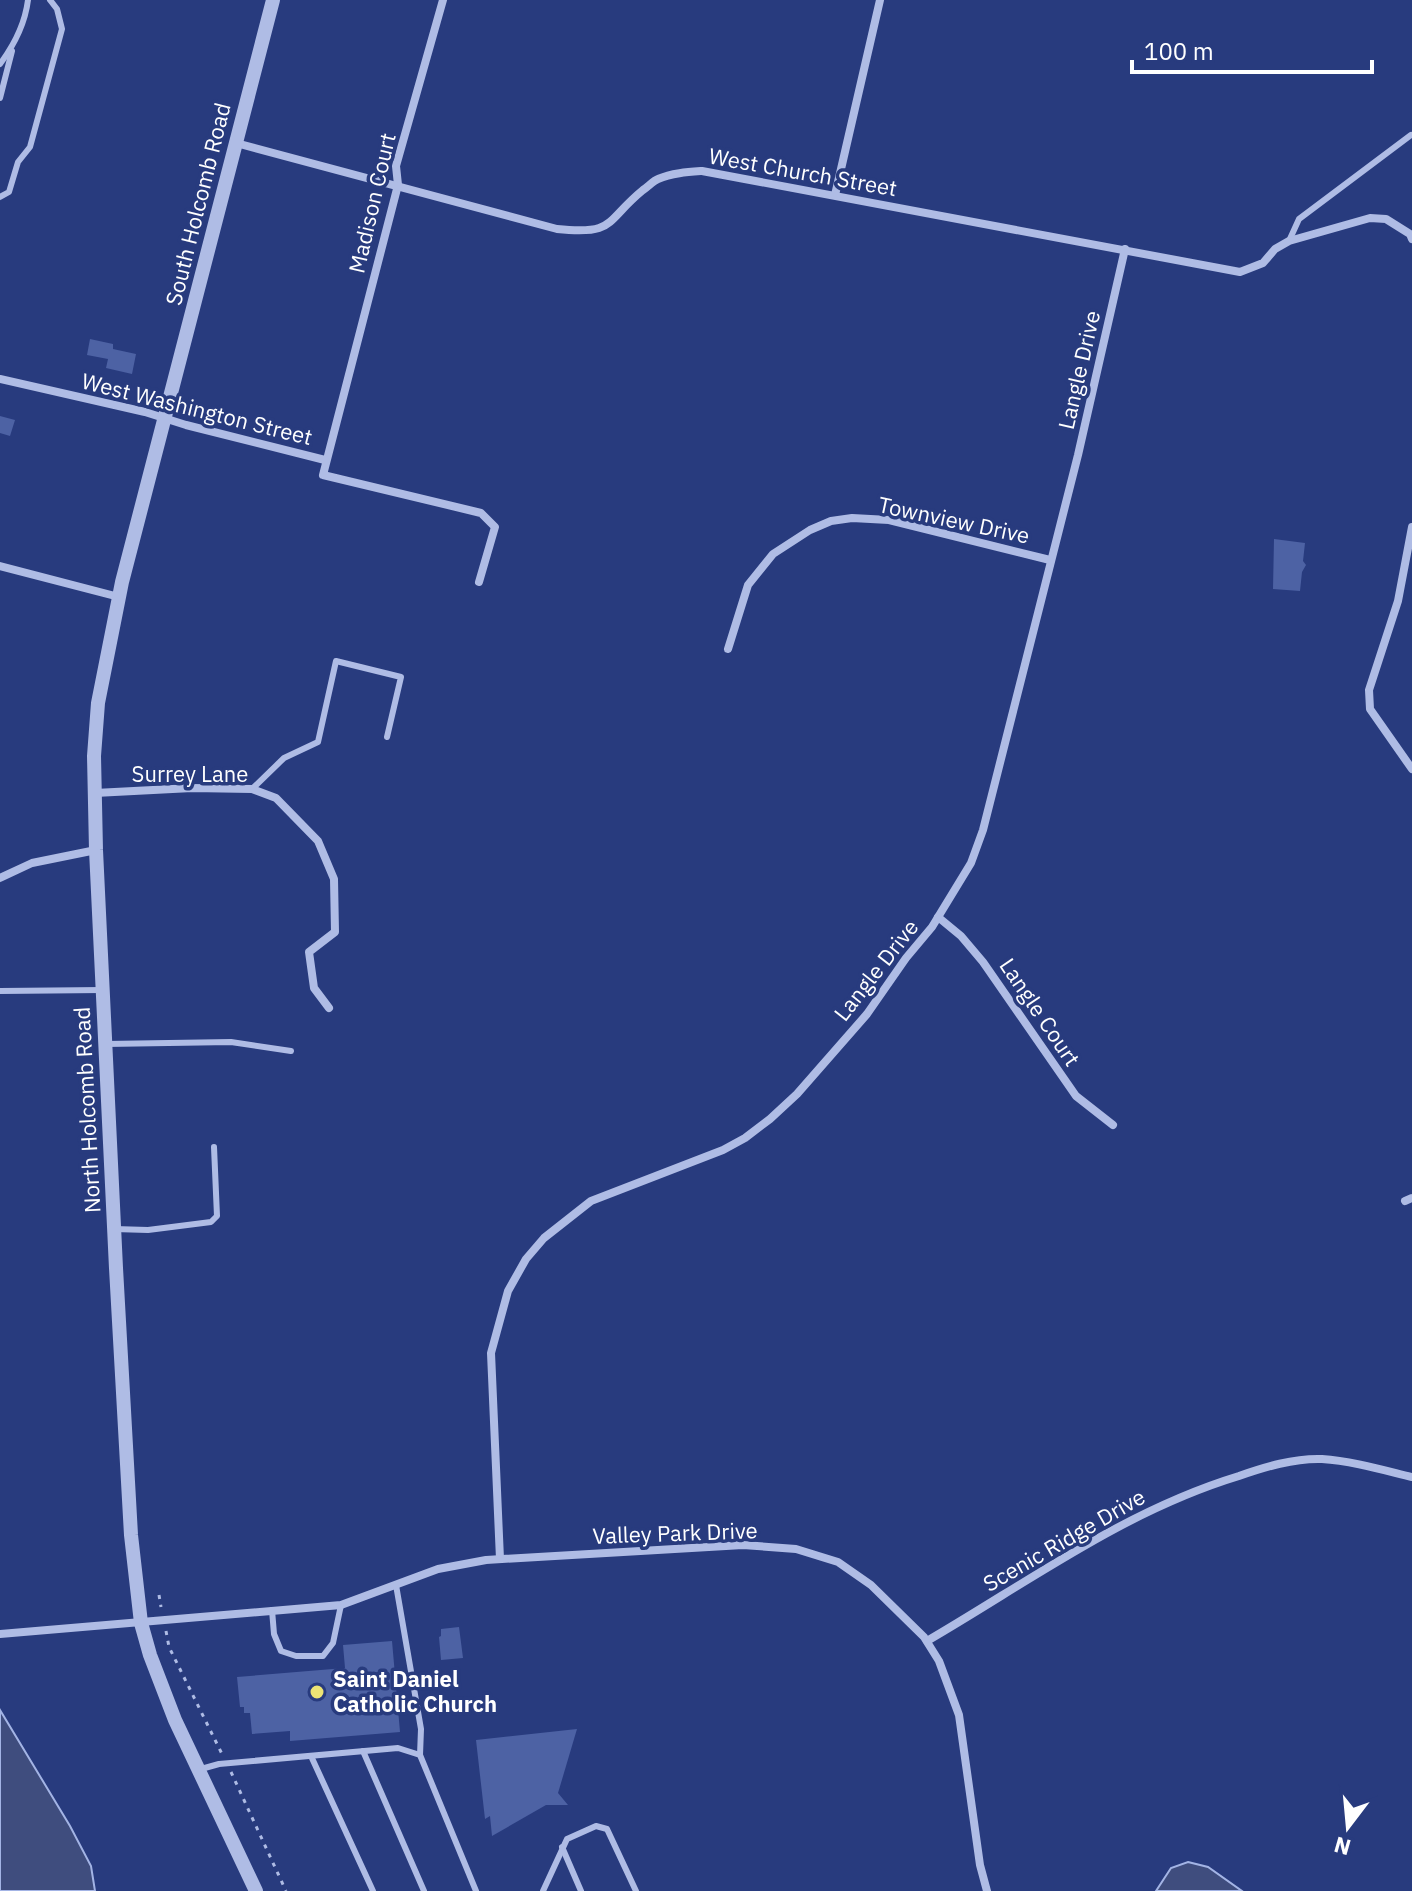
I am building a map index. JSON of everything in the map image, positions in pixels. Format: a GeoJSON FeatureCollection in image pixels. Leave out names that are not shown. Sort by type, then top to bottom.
{"type":"FeatureCollection","features":[{"type":"Feature","properties":{"kind":"street","name":"South Holcomb Road"},"geometry":{"type":"LineString","coordinates":[[166,418],[273,0]]}},
{"type":"Feature","properties":{"kind":"street","name":"Madison Court"},"geometry":{"type":"LineString","coordinates":[[325,460],[398,185],[396,166],[443,0]]}},
{"type":"Feature","properties":{"kind":"street"},"geometry":{"type":"LineString","coordinates":[[835,195],[880,0]]}},
{"type":"Feature","properties":{"kind":"street","name":"West Church Street"},"geometry":{"type":"LineString","coordinates":[[236,143],[557,229],[582,231],[605,227],[657,179],[681,172],[702,171],[1240,272],[1263,263],[1275,249],[1289,241],[1376,219],[1386,219],[1410,234],[1412,239]]}},
{"type":"Feature","properties":{"kind":"street","name":"Langle Drive"},"geometry":{"type":"LineString","coordinates":[[500,1559],[491,1353],[508,1291],[526,1259],[544,1238],[591,1201],[723,1150],[770,1119],[797,1094],[867,1014],[938,917],[971,863],[983,830],[1078,455],[1125,249]]}},
{"type":"Feature","properties":{"kind":"street","name":"West Washington Street"},"geometry":{"type":"LineString","coordinates":[[0,379],[325,460],[323,475],[481,513],[495,527],[479,582]]}},
{"type":"Feature","properties":{"kind":"street","name":"North Holcomb Road"},"geometry":{"type":"LineString","coordinates":[[166,418],[119,597],[98,703],[95,793],[131,1535],[141,1623],[150,1655],[175,1720],[256,1891]]}},
{"type":"Feature","properties":{"kind":"street","name":"Townview Drive"},"geometry":{"type":"LineString","coordinates":[[728,649],[748,585],[773,554],[810,530],[831,521],[852,518],[889,520],[1050,560]]}},
{"type":"Feature","properties":{"kind":"street"},"geometry":{"type":"LineString","coordinates":[[1412,527],[1398,601],[1369,690],[1370,709],[1412,769]]}},
{"type":"Feature","properties":{"kind":"street"},"geometry":{"type":"LineString","coordinates":[[0,566],[119,597]]}},
{"type":"Feature","properties":{"kind":"street","name":"Surrey Lane"},"geometry":{"type":"LineString","coordinates":[[95,793],[192,788],[252,789],[276,798],[318,841],[334,879],[335,932],[309,952],[314,988],[329,1008]]}},
{"type":"Feature","properties":{"kind":"street"},"geometry":{"type":"LineString","coordinates":[[0,878],[32,863],[96,850]]}},
{"type":"Feature","properties":{"kind":"street","name":"Langle Court"},"geometry":{"type":"LineString","coordinates":[[938,917],[961,936],[983,962],[1076,1096],[1113,1125]]}},
{"type":"Feature","properties":{"kind":"street","name":"Scenic Ridge Drive"},"geometry":{"type":"LineString","coordinates":[[927,1641],[1129,1519],[1224,1480],[1275,1464],[1321,1459],[1369,1466],[1412,1477]]}},
{"type":"Feature","properties":{"kind":"street","name":"Valley Park Drive"},"geometry":{"type":"LineString","coordinates":[[0,1634],[341,1605],[465,1562],[743,1545],[796,1549],[838,1562],[871,1585],[927,1641],[939,1661],[959,1715],[980,1865],[987,1891]]}},
{"type":"Feature","properties":{"kind":"lane"},"geometry":{"type":"LineString","coordinates":[[0,64],[22,27],[28,0]]}},
{"type":"Feature","properties":{"kind":"lane"},"geometry":{"type":"LineString","coordinates":[[0,197],[9,192],[18,162],[30,147],[62,29],[57,9],[50,0]]}},
{"type":"Feature","properties":{"kind":"lane"},"geometry":{"type":"LineString","coordinates":[[0,98],[12,47]]}},
{"type":"Feature","properties":{"kind":"lane"},"geometry":{"type":"LineString","coordinates":[[1289,241],[1299,219],[1411,135]]}},
{"type":"Feature","properties":{"kind":"lane"},"geometry":{"type":"LineString","coordinates":[[252,789],[284,758],[318,742],[336,661],[401,677],[387,737]]}},
{"type":"Feature","properties":{"kind":"lane"},"geometry":{"type":"LineString","coordinates":[[0,991],[103,990]]}},
{"type":"Feature","properties":{"kind":"lane"},"geometry":{"type":"LineString","coordinates":[[106,1044],[231,1042],[291,1051]]}},
{"type":"Feature","properties":{"kind":"lane"},"geometry":{"type":"LineString","coordinates":[[114,1229],[148,1230],[211,1222],[217,1216],[214,1147]]}},
{"type":"Feature","properties":{"kind":"lane"},"geometry":{"type":"LineString","coordinates":[[396,1585],[421,1729],[420,1755],[476,1891]]}},
{"type":"Feature","properties":{"kind":"lane"},"geometry":{"type":"LineString","coordinates":[[272,1610],[274,1634],[281,1651],[296,1656],[323,1656],[333,1643],[341,1605]]}},
{"type":"Feature","properties":{"kind":"lane"},"geometry":{"type":"LineString","coordinates":[[199,1769],[219,1764],[398,1748],[420,1755]]}},
{"type":"Feature","properties":{"kind":"lane"},"geometry":{"type":"LineString","coordinates":[[363,1751],[424,1891]]}},
{"type":"Feature","properties":{"kind":"lane"},"geometry":{"type":"LineString","coordinates":[[311,1756],[373,1891]]}},
{"type":"Feature","properties":{"kind":"lane"},"geometry":{"type":"LineString","coordinates":[[543,1891],[567,1839],[596,1826],[607,1829],[636,1891]]}},
{"type":"Feature","properties":{"kind":"lane"},"geometry":{"type":"LineString","coordinates":[[562,1847],[581,1891]]}},
{"type":"Feature","properties":{"kind":"water"},"geometry":{"type":"Polygon","coordinates":[[[0,1710],[91,1866],[95,1891],[0,1891],[0,1710]]]}},
{"type":"Feature","properties":{"kind":"water"},"geometry":{"type":"Polygon","coordinates":[[[1188,1862],[1208,1867],[1242,1891],[1156,1891],[1171,1868],[1188,1862]]]}},
{"type":"Feature","properties":{"kind":"building"},"geometry":{"type":"Polygon","coordinates":[[[90,339],[136,354],[132,374],[106,368],[108,359],[87,355],[90,339]]]}},
{"type":"Feature","properties":{"kind":"building"},"geometry":{"type":"Polygon","coordinates":[[[0,416],[15,420],[10,436],[0,433],[0,416]]]}},
{"type":"Feature","properties":{"kind":"building"},"geometry":{"type":"Polygon","coordinates":[[[1274,539],[1305,543],[1303,561],[1306,565],[1300,591],[1273,589],[1274,539]]]}},
{"type":"Feature","properties":{"kind":"building"},"geometry":{"type":"Polygon","coordinates":[[[459,1627],[463,1658],[441,1660],[441,1629],[459,1627]]]}},
{"type":"Feature","properties":{"kind":"building","name":"Saint Daniel Catholic Church"},"geometry":{"type":"Polygon","coordinates":[[[392,1641],[400,1732],[290,1741],[290,1731],[252,1734],[250,1713],[244,1713],[244,1707],[240,1707],[237,1677],[345,1668],[343,1645],[392,1641]]]}},
{"type":"Feature","properties":{"kind":"building"},"geometry":{"type":"Polygon","coordinates":[[[577,1729],[558,1793],[568,1805],[546,1805],[492,1836],[490,1816],[485,1819],[476,1740],[577,1729]]]}},
{"type":"Feature","properties":{"kind":"place","name":"Saint Daniel Catholic Church"},"geometry":{"type":"Point","coordinates":[317,1692]}}]}
